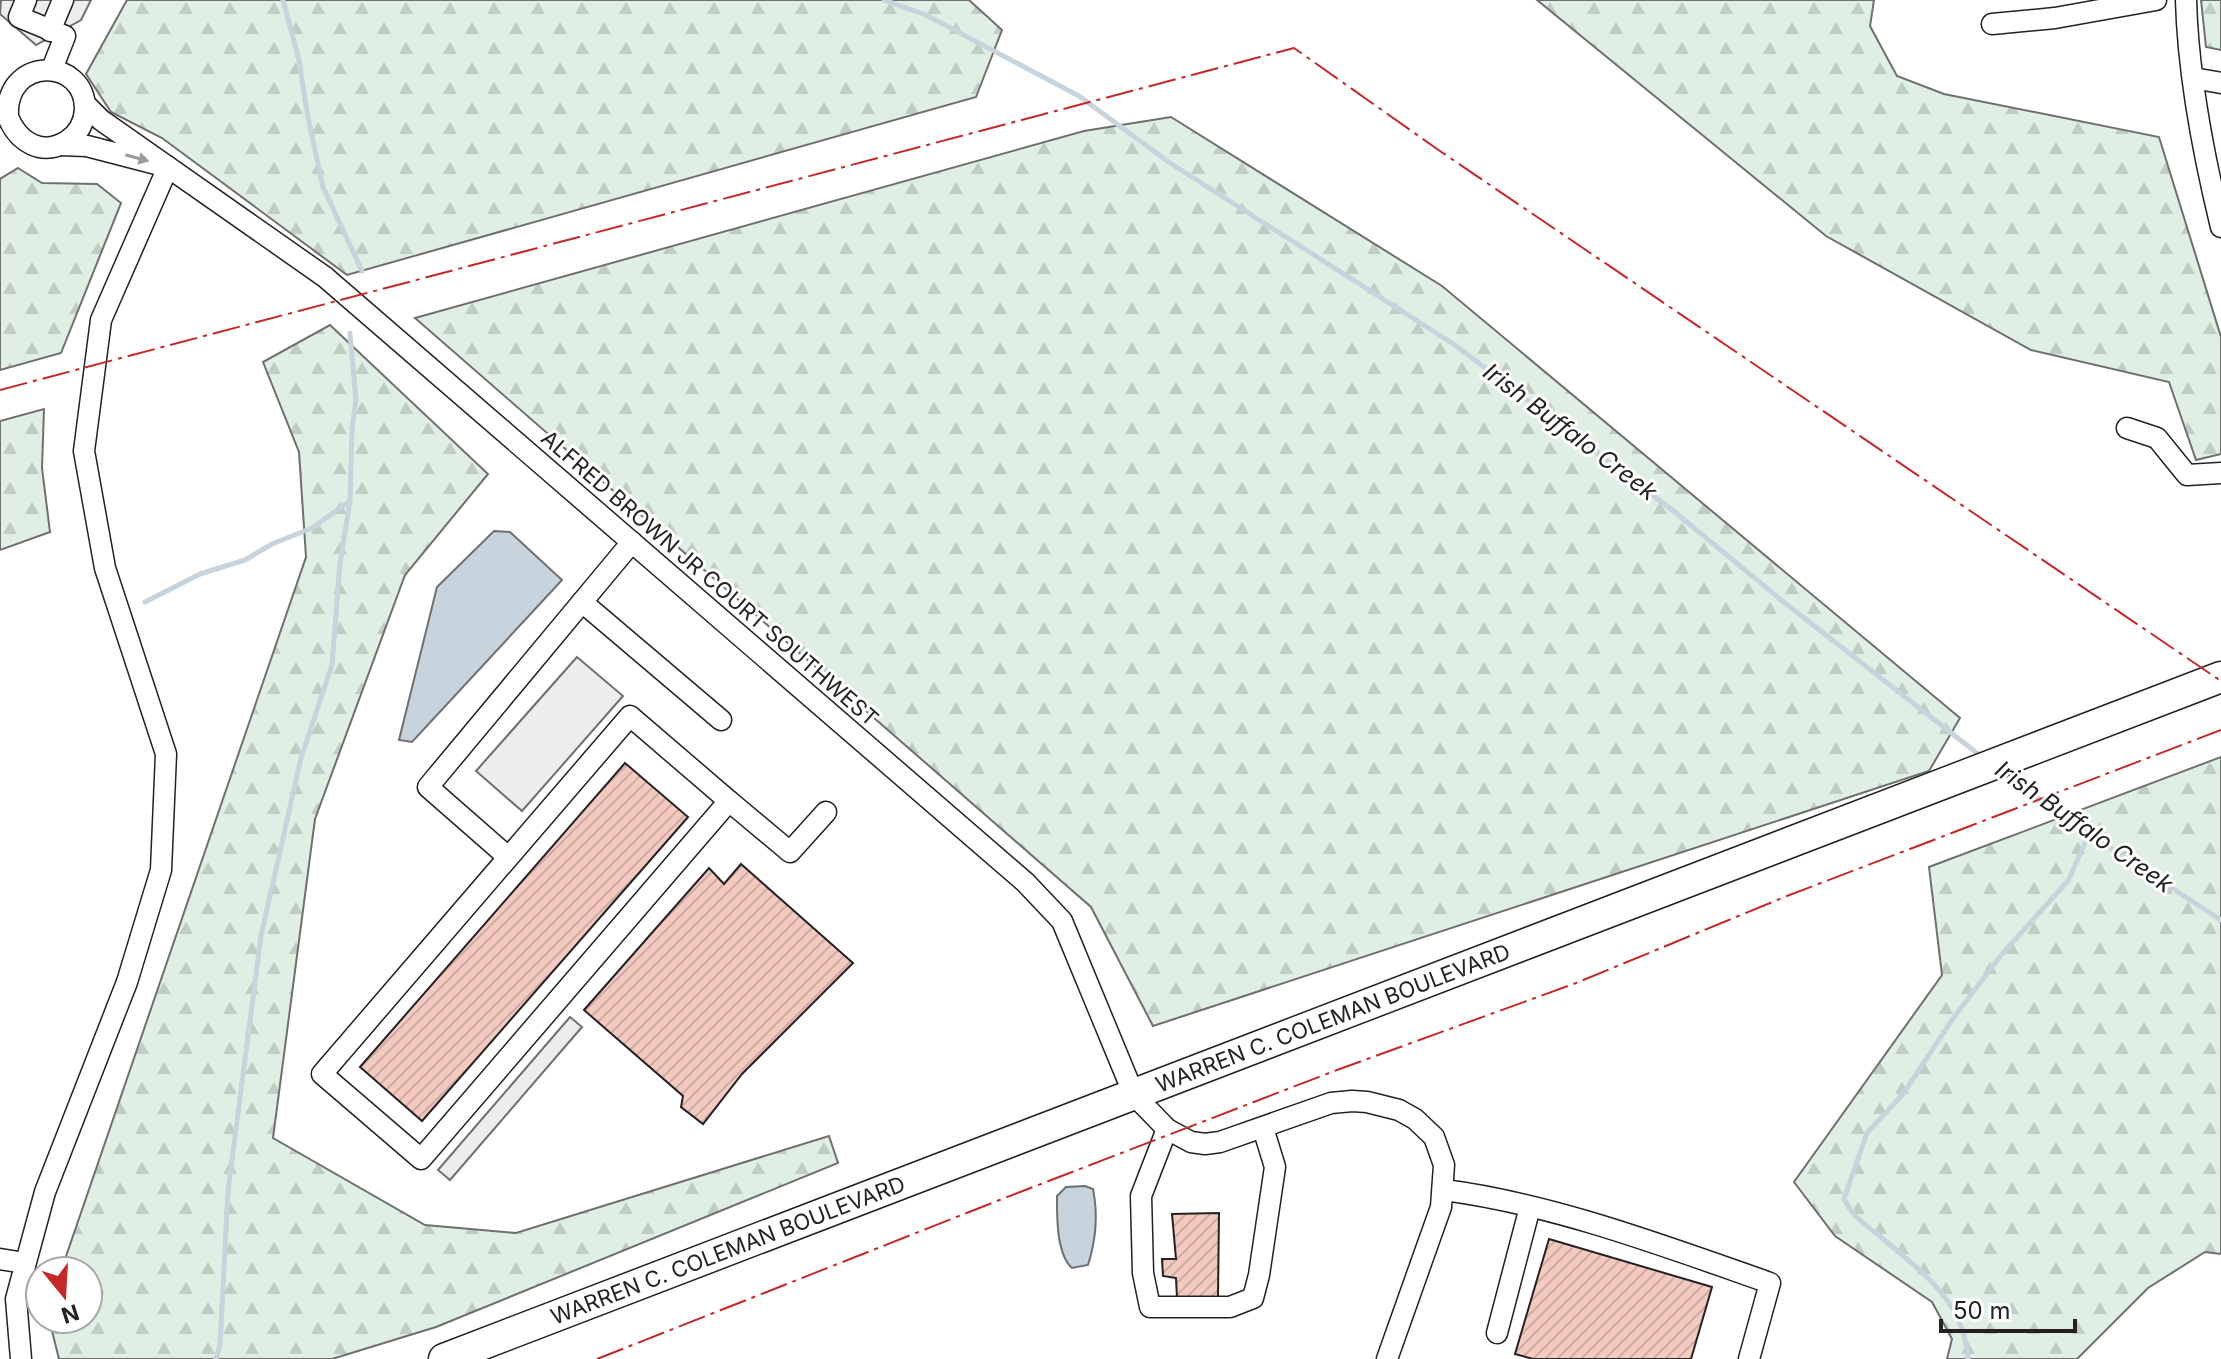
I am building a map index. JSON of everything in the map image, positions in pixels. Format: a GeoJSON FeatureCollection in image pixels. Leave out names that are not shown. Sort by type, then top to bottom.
{"type":"FeatureCollection","features":[{"type":"Feature","properties":{"kind":"highway","name":"WARREN C. COLEMAN BOULEVARD"},"geometry":{"type":"LineString","coordinates":[[444,1359],[2221,677]]}},
{"type":"Feature","properties":{"kind":"street"},"geometry":{"type":"LineString","coordinates":[[26,0],[19,17],[65,36],[52,69]]}},
{"type":"Feature","properties":{"kind":"street"},"geometry":{"type":"LineString","coordinates":[[50,31],[63,0]]}},
{"type":"Feature","properties":{"kind":"street"},"geometry":{"type":"LineString","coordinates":[[1992,24],[2055,18],[2156,0]]}},
{"type":"Feature","properties":{"kind":"street"},"geometry":{"type":"LineString","coordinates":[[2186,0],[2193,78],[2221,227]]}},
{"type":"Feature","properties":{"kind":"street"},"geometry":{"type":"LineString","coordinates":[[27,1255],[45,1192],[127,982],[161,870],[166,754],[105,568],[84,451],[101,320],[168,167],[87,146],[33,146],[22,140],[4,115],[11,91],[9,82],[52,69],[75,82],[85,104],[80,128],[71,139],[60,145]]}},
{"type":"Feature","properties":{"kind":"street"},"geometry":{"type":"LineString","coordinates":[[2193,78],[2221,83]]}},
{"type":"Feature","properties":{"kind":"street","name":"ALFRED BROWN JR COURT SOUTHWEST"},"geometry":{"type":"LineString","coordinates":[[85,104],[101,120],[325,277],[1013,871],[1062,921],[1134,1095]]}},
{"type":"Feature","properties":{"kind":"street"},"geometry":{"type":"LineString","coordinates":[[2127,428],[2157,438],[2187,475],[2221,473]]}},
{"type":"Feature","properties":{"kind":"street"},"geometry":{"type":"LineString","coordinates":[[508,857],[428,787],[632,542]]}},
{"type":"Feature","properties":{"kind":"street"},"geometry":{"type":"LineString","coordinates":[[582,602],[721,720]]}},
{"type":"Feature","properties":{"kind":"street"},"geometry":{"type":"LineString","coordinates":[[729,801],[421,1159],[322,1074],[630,716],[790,852],[826,812]]}},
{"type":"Feature","properties":{"kind":"street"},"geometry":{"type":"LineString","coordinates":[[1134,1095],[1167,1129],[1191,1142],[1205,1144],[1263,1128],[1331,1103],[1367,1102],[1399,1110],[1415,1119],[1434,1137],[1444,1165],[1444,1190],[1435,1231],[1387,1359]]}},
{"type":"Feature","properties":{"kind":"street"},"geometry":{"type":"LineString","coordinates":[[1167,1129],[1141,1196],[1143,1273],[1150,1307],[1230,1307],[1253,1298],[1275,1167],[1263,1128]]}},
{"type":"Feature","properties":{"kind":"street"},"geometry":{"type":"LineString","coordinates":[[1444,1190],[1484,1195],[1530,1207],[1628,1235],[1770,1283],[1749,1359]]}},
{"type":"Feature","properties":{"kind":"street"},"geometry":{"type":"LineString","coordinates":[[1497,1333],[1530,1207]]}},
{"type":"Feature","properties":{"kind":"street"},"geometry":{"type":"LineString","coordinates":[[0,1259],[24,1263]]}},
{"type":"Feature","properties":{"kind":"street"},"geometry":{"type":"LineString","coordinates":[[21,1359],[16,1299],[24,1267]]}},
{"type":"Feature","properties":{"kind":"green space"},"geometry":{"type":"Polygon","coordinates":[[[127,0],[969,0],[1002,30],[976,97],[347,275],[162,138],[111,112],[86,74],[127,0]]]}},
{"type":"Feature","properties":{"kind":"green space"},"geometry":{"type":"Polygon","coordinates":[[[1537,0],[1874,0],[1870,26],[1897,76],[1944,94],[2159,137],[2221,337],[2221,454],[2196,460],[2169,382],[2031,350],[1826,236],[1537,0]]]}},
{"type":"Feature","properties":{"kind":"green space"},"geometry":{"type":"Polygon","coordinates":[[[2201,0],[2221,0],[2221,50],[2206,47],[2201,0]]]}},
{"type":"Feature","properties":{"kind":"green space"},"geometry":{"type":"Polygon","coordinates":[[[1171,117],[1442,286],[1960,718],[1929,771],[1153,1026],[1091,907],[415,318],[1084,131],[1171,117]]]}},
{"type":"Feature","properties":{"kind":"green space"},"geometry":{"type":"Polygon","coordinates":[[[18,168],[42,183],[97,184],[121,203],[61,353],[0,370],[0,179],[18,168]]]}},
{"type":"Feature","properties":{"kind":"green space"},"geometry":{"type":"Polygon","coordinates":[[[330,325],[488,474],[405,575],[315,819],[273,1138],[425,1225],[516,1233],[829,1136],[838,1163],[436,1327],[332,1359],[59,1359],[53,1335],[104,1335],[104,1255],[66,1255],[306,557],[299,452],[263,362],[330,325]]]}},
{"type":"Feature","properties":{"kind":"green space"},"geometry":{"type":"Polygon","coordinates":[[[44,409],[42,468],[50,532],[0,550],[0,421],[44,409]]]}},
{"type":"Feature","properties":{"kind":"green space"},"geometry":{"type":"Polygon","coordinates":[[[2221,757],[2221,1254],[2205,1252],[2148,1288],[2077,1359],[1947,1359],[1952,1339],[1932,1302],[1835,1236],[1794,1182],[1942,975],[1929,867],[2221,757]]]}},
{"type":"Feature","properties":{"kind":"shaded area"},"geometry":{"type":"Polygon","coordinates":[[[1,0],[91,0],[81,20],[36,45],[0,14],[1,0]]]}},
{"type":"Feature","properties":{"kind":"shaded area"},"geometry":{"type":"Polygon","coordinates":[[[494,531],[510,532],[562,580],[412,742],[399,740],[437,587],[494,531]]]}},
{"type":"Feature","properties":{"kind":"shaded area"},"geometry":{"type":"Polygon","coordinates":[[[577,657],[623,696],[522,811],[476,771],[577,657]]]}},
{"type":"Feature","properties":{"kind":"shaded area"},"geometry":{"type":"Polygon","coordinates":[[[570,1017],[582,1027],[450,1180],[438,1170],[570,1017]]]}},
{"type":"Feature","properties":{"kind":"shaded area"},"geometry":{"type":"Polygon","coordinates":[[[1085,1186],[1093,1189],[1096,1217],[1094,1237],[1088,1265],[1072,1268],[1060,1244],[1057,1196],[1066,1187],[1085,1186]]]}},
{"type":"Feature","properties":{"kind":"building"},"geometry":{"type":"Polygon","coordinates":[[[625,763],[688,817],[422,1121],[360,1067],[625,763]]]}},
{"type":"Feature","properties":{"kind":"building"},"geometry":{"type":"Polygon","coordinates":[[[741,864],[853,963],[742,1074],[703,1124],[681,1107],[683,1096],[584,1010],[709,868],[724,884],[741,864]]]}},
{"type":"Feature","properties":{"kind":"building"},"geometry":{"type":"Polygon","coordinates":[[[1219,1213],[1218,1297],[1177,1298],[1176,1278],[1163,1276],[1162,1259],[1176,1259],[1172,1214],[1219,1213]]]}},
{"type":"Feature","properties":{"kind":"building"},"geometry":{"type":"Polygon","coordinates":[[[1549,1239],[1712,1287],[1691,1359],[1533,1359],[1515,1354],[1549,1239]]]}},
{"type":"Feature","properties":{"kind":"waterway"},"geometry":{"type":"LineString","coordinates":[[283,0],[299,60],[323,187],[362,271]]}},
{"type":"Feature","properties":{"kind":"waterway","name":"Irish Buffalo Creek"},"geometry":{"type":"LineString","coordinates":[[884,0],[926,15],[1079,96],[1170,163],[1455,345],[1671,509],[1785,603],[1982,757]]}},
{"type":"Feature","properties":{"kind":"waterway"},"geometry":{"type":"LineString","coordinates":[[216,1359],[220,1345],[228,1191],[261,936],[301,758],[332,665],[340,563],[350,501],[356,400],[350,333]]}},
{"type":"Feature","properties":{"kind":"waterway"},"geometry":{"type":"LineString","coordinates":[[145,602],[200,574],[245,560],[272,544],[312,528],[350,501]]}},
{"type":"Feature","properties":{"kind":"waterway","name":"Irish Buffalo Creek"},"geometry":{"type":"LineString","coordinates":[[2003,773],[2089,834],[2221,920]]}},
{"type":"Feature","properties":{"kind":"waterway"},"geometry":{"type":"LineString","coordinates":[[1968,1359],[1959,1321],[1939,1290],[1861,1221],[1844,1199],[1867,1133],[1903,1094],[1954,1017],[2002,954],[2068,881],[2089,834]]}},
{"type":"Feature","properties":{"kind":"power"},"geometry":{"type":"LineString","coordinates":[[0,390],[1294,48],[1437,149],[2221,681]]}},
{"type":"Feature","properties":{"kind":"power"},"geometry":{"type":"LineString","coordinates":[[597,1359],[1337,1070],[1576,983],[1787,896],[2221,730]]}}]}
